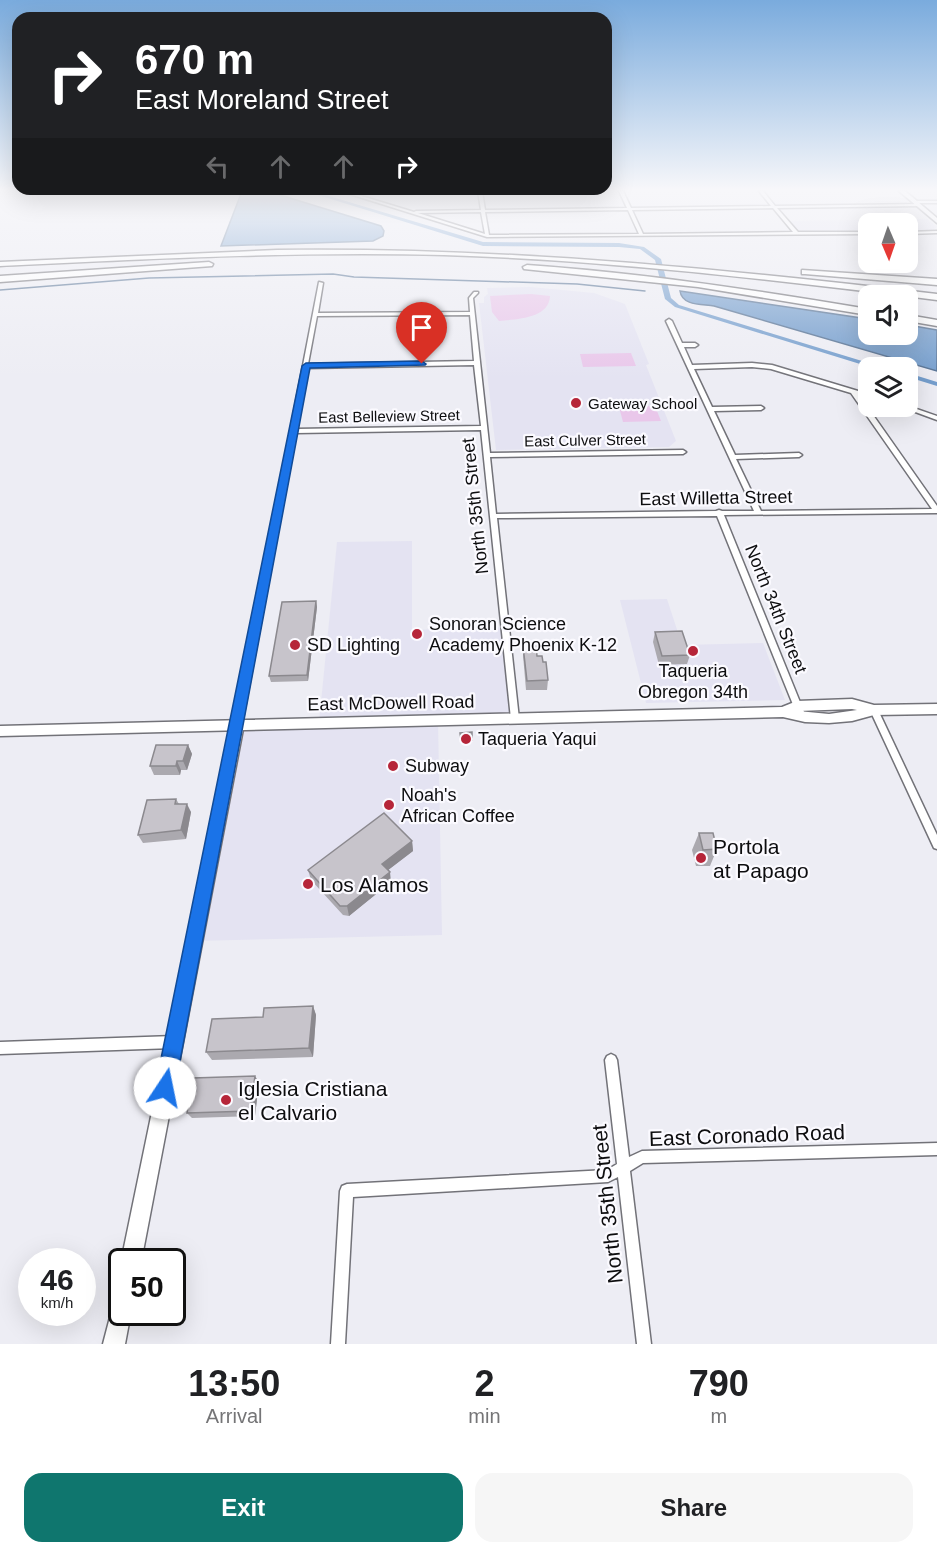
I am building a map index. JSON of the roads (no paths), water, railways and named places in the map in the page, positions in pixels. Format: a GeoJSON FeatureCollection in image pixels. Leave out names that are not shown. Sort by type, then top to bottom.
{"type":"FeatureCollection","features":[{"type":"Feature","properties":{"kind":"highway"},"geometry":{"type":"LineString","coordinates":[[0,264],[251,254]]}},
{"type":"Feature","properties":{"kind":"highway"},"geometry":{"type":"LineString","coordinates":[[440,254],[633,268],[937,297]]}},
{"type":"Feature","properties":{"kind":"highway"},"geometry":{"type":"LineString","coordinates":[[0,258],[130,258]]}},
{"type":"Feature","properties":{"kind":"highway"},"geometry":{"type":"LineString","coordinates":[[0,272],[232,262],[366,260],[633,268],[700,274],[937,282]]}},
{"type":"Feature","properties":{"kind":"highway"},"geometry":{"type":"LineString","coordinates":[[0,279],[232,262]]}},
{"type":"Feature","properties":{"kind":"highway"},"geometry":{"type":"LineString","coordinates":[[479,263],[508,266]]}},
{"type":"Feature","properties":{"kind":"highway"},"geometry":{"type":"LineString","coordinates":[[518,267],[633,268]]}},
{"type":"Feature","properties":{"kind":"highway"},"geometry":{"type":"LineString","coordinates":[[700,274],[858,298]]}},
{"type":"Feature","properties":{"kind":"highway"},"geometry":{"type":"LineString","coordinates":[[700,274],[858,310]]}},
{"type":"Feature","properties":{"kind":"highway"},"geometry":{"type":"LineString","coordinates":[[918,304],[937,307]]}},
{"type":"Feature","properties":{"kind":"highway"},"geometry":{"type":"LineString","coordinates":[[918,320],[937,323]]}},
{"type":"Feature","properties":{"kind":"main road","name":"East McDowell Road"},"geometry":{"type":"LineString","coordinates":[[0,731],[783,712],[858,717],[874,710],[937,709]]}},
{"type":"Feature","properties":{"kind":"main road"},"geometry":{"type":"LineString","coordinates":[[134,1248],[238,724]]}},
{"type":"Feature","properties":{"kind":"main road"},"geometry":{"type":"LineString","coordinates":[[114,1344],[118,1326]]}},
{"type":"Feature","properties":{"kind":"street"},"geometry":{"type":"LineString","coordinates":[[238,724],[321,283]]}},
{"type":"Feature","properties":{"kind":"street","name":"North 35th Street"},"geometry":{"type":"LineString","coordinates":[[476,292],[471,298],[472,313],[515,719]]}},
{"type":"Feature","properties":{"kind":"street"},"geometry":{"type":"LineString","coordinates":[[316,315],[472,313]]}},
{"type":"Feature","properties":{"kind":"street"},"geometry":{"type":"LineString","coordinates":[[669,321],[758,512]]}},
{"type":"Feature","properties":{"kind":"street"},"geometry":{"type":"LineString","coordinates":[[681,345],[695,345]]}},
{"type":"Feature","properties":{"kind":"street"},"geometry":{"type":"LineString","coordinates":[[306,366],[477,363]]}},
{"type":"Feature","properties":{"kind":"street"},"geometry":{"type":"LineString","coordinates":[[690,367],[761,366],[790,372],[858,393]]}},
{"type":"Feature","properties":{"kind":"street"},"geometry":{"type":"LineString","coordinates":[[853,391],[937,511]]}},
{"type":"Feature","properties":{"kind":"street"},"geometry":{"type":"LineString","coordinates":[[710,409],[761,408]]}},
{"type":"Feature","properties":{"kind":"street"},"geometry":{"type":"LineString","coordinates":[[918,411],[937,418]]}},
{"type":"Feature","properties":{"kind":"street","name":"East Belleview Street"},"geometry":{"type":"LineString","coordinates":[[294,431],[485,428]]}},
{"type":"Feature","properties":{"kind":"street","name":"East Culver Street"},"geometry":{"type":"LineString","coordinates":[[488,455],[683,452]]}},
{"type":"Feature","properties":{"kind":"street"},"geometry":{"type":"LineString","coordinates":[[733,457],[798,455]]}},
{"type":"Feature","properties":{"kind":"street","name":"East Willetta Street"},"geometry":{"type":"LineString","coordinates":[[494,516],[937,511]]}},
{"type":"Feature","properties":{"kind":"street","name":"North 34th Street"},"geometry":{"type":"LineString","coordinates":[[718,512],[799,712]]}},
{"type":"Feature","properties":{"kind":"street"},"geometry":{"type":"LineString","coordinates":[[874,710],[937,845]]}},
{"type":"Feature","properties":{"kind":"street"},"geometry":{"type":"LineString","coordinates":[[0,1048],[174,1042]]}},
{"type":"Feature","properties":{"kind":"street","name":"North 35th Street"},"geometry":{"type":"LineString","coordinates":[[611,1060],[645,1344]]}},
{"type":"Feature","properties":{"kind":"street","name":"East Coronado Road"},"geometry":{"type":"LineString","coordinates":[[338,1344],[348,1191],[608,1176],[642,1157],[937,1149]]}},
{"type":"Feature","properties":{"kind":"water"},"geometry":{"type":"Polygon","coordinates":[[[680,291],[858,318],[858,345],[918,345],[918,327],[937,330],[937,371],[918,365],[918,357],[889,357],[714,306],[688,302],[680,291]]]}},
{"type":"Feature","properties":{"kind":"waterway"},"geometry":{"type":"LineString","coordinates":[[650,254],[658,259],[668,299],[677,306],[858,361]]}},
{"type":"Feature","properties":{"kind":"waterway"},"geometry":{"type":"LineString","coordinates":[[0,290],[149,278],[333,274],[354,277],[577,284],[645,291]]}},
{"type":"Feature","properties":{"kind":"waterway"},"geometry":{"type":"LineString","coordinates":[[918,378],[937,384]]}},
{"type":"Feature","properties":{"kind":"place","name":"Gateway School"},"geometry":{"type":"Point","coordinates":[576,403]}},
{"type":"Feature","properties":{"kind":"place","name":"Sonoran Science Academy Phoenix K-12"},"geometry":{"type":"Point","coordinates":[417,634]}},
{"type":"Feature","properties":{"kind":"place","name":"SD Lighting"},"geometry":{"type":"Point","coordinates":[295,645]}},
{"type":"Feature","properties":{"kind":"place","name":"Taqueria Obregon 34th"},"geometry":{"type":"Point","coordinates":[693,651]}},
{"type":"Feature","properties":{"kind":"place","name":"Taqueria Yaqui"},"geometry":{"type":"Point","coordinates":[466,739]}},
{"type":"Feature","properties":{"kind":"place","name":"Subway"},"geometry":{"type":"Point","coordinates":[393,766]}},
{"type":"Feature","properties":{"kind":"place","name":"Noah's African Coffee"},"geometry":{"type":"Point","coordinates":[389,805]}},
{"type":"Feature","properties":{"kind":"place","name":"Portola at Papago"},"geometry":{"type":"Point","coordinates":[701,858]}},
{"type":"Feature","properties":{"kind":"place","name":"Los Alamos"},"geometry":{"type":"Point","coordinates":[308,884]}},
{"type":"Feature","properties":{"kind":"place","name":"Iglesia Cristiana el Calvario"},"geometry":{"type":"Point","coordinates":[226,1100]}}]}
